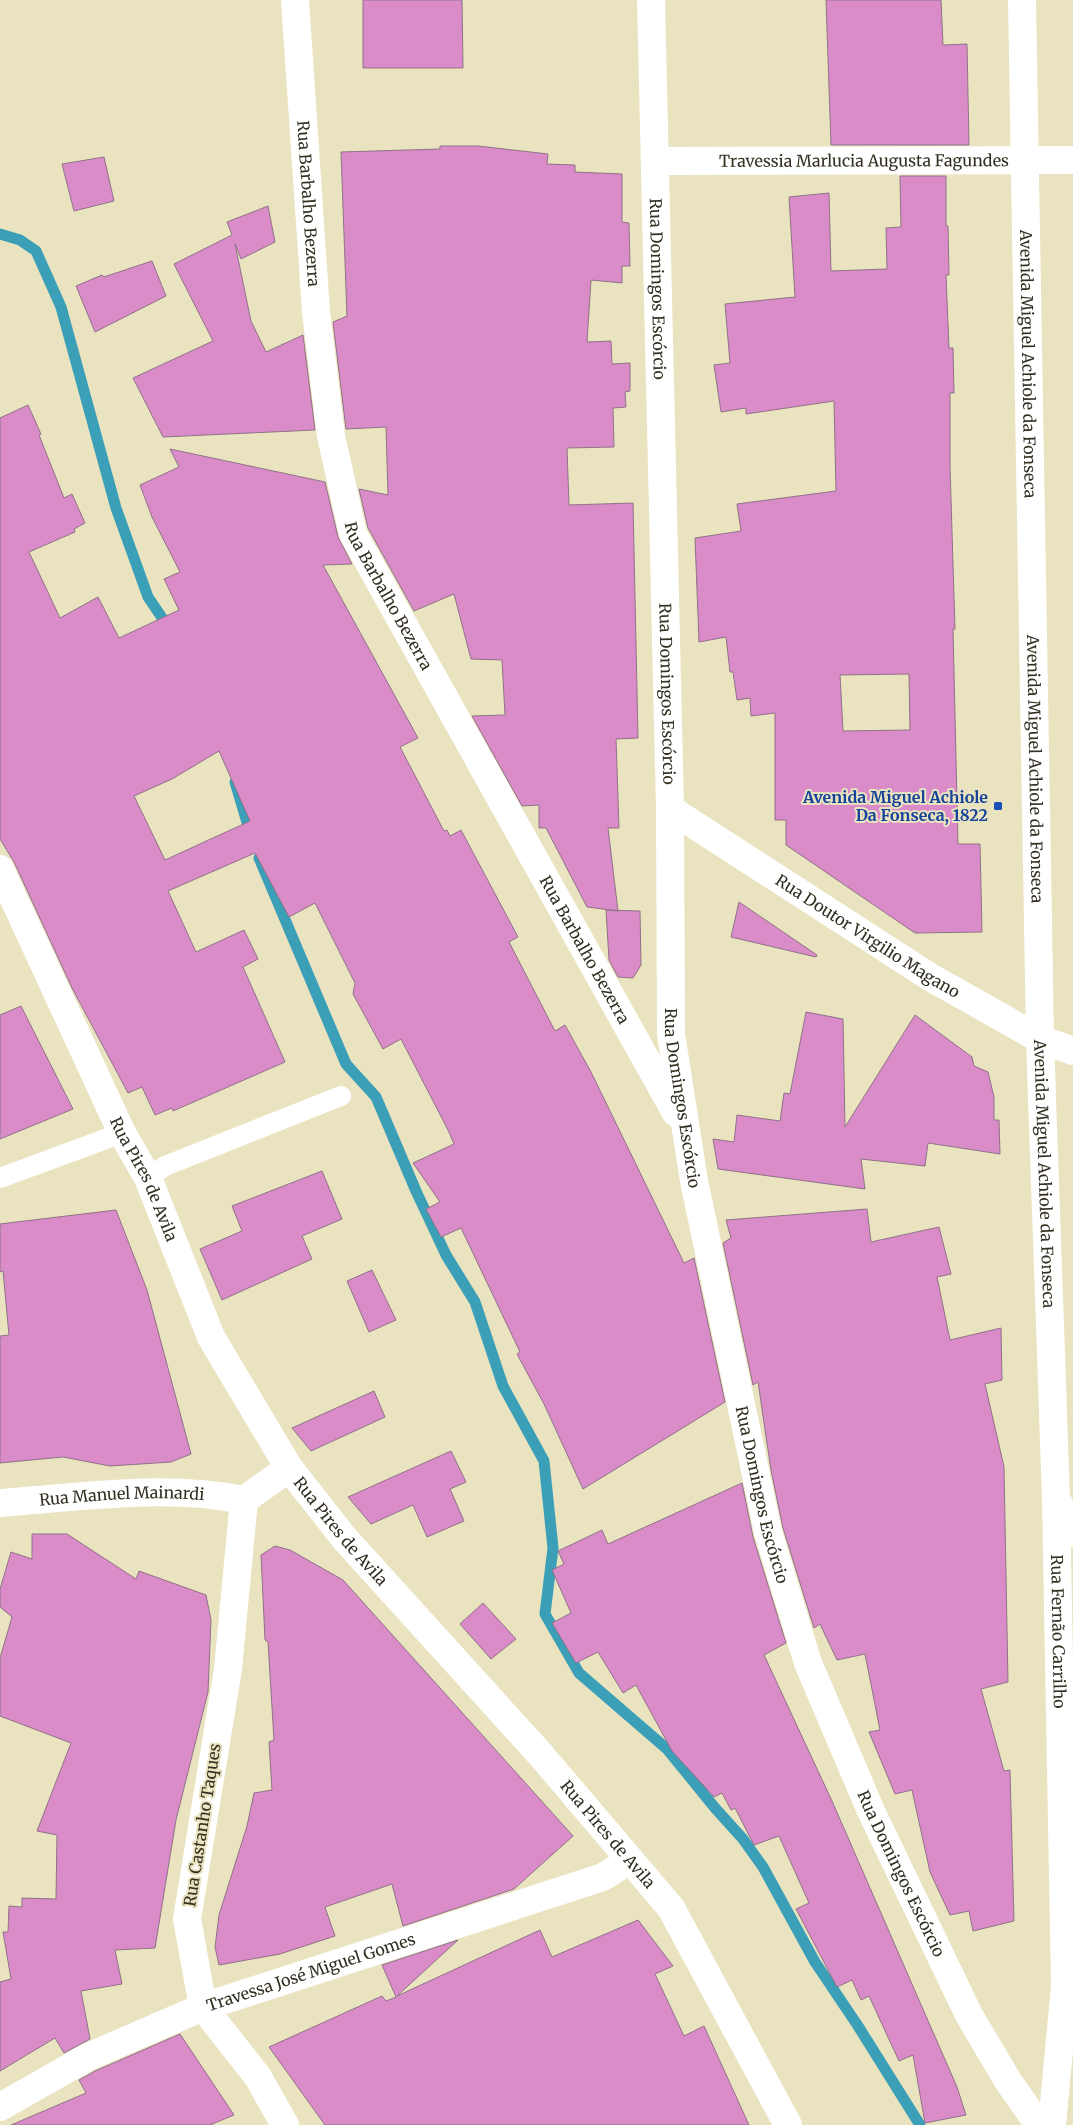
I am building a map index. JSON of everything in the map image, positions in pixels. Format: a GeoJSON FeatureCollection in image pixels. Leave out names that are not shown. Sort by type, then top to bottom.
{"type":"FeatureCollection","features":[{"type":"Feature","properties":{"kind":"street","name":"Rua Barbalho Bezerra"},"geometry":{"type":"LineString","coordinates":[[295,0],[316,312],[331,436],[353,534],[684,1127]]}},
{"type":"Feature","properties":{"kind":"street","name":"Rua Domingos Escórcio"},"geometry":{"type":"LineString","coordinates":[[651,0],[670,809],[671,1034],[684,1127],[706,1244],[768,1532],[808,1663],[872,1811],[969,2015],[1008,2081],[1039,2125]]}},
{"type":"Feature","properties":{"kind":"street","name":"Avenida Miguel Achiole da Fonseca"},"geometry":{"type":"LineString","coordinates":[[1022,0],[1040,1039],[1056,1498],[1073,1533]]}},
{"type":"Feature","properties":{"kind":"street","name":"Travessia Marlucia Augusta Fagundes"},"geometry":{"type":"LineString","coordinates":[[655,161],[1073,160]]}},
{"type":"Feature","properties":{"kind":"street","name":"Rua Doutor Virgilio Magano"},"geometry":{"type":"LineString","coordinates":[[670,809],[930,977],[1040,1039],[1073,1052]]}},
{"type":"Feature","properties":{"kind":"street","name":"Rua Pires de Avila"},"geometry":{"type":"LineString","coordinates":[[0,869],[122,1134],[148,1178],[211,1337],[289,1468],[345,1540],[540,1754],[671,1908],[788,2125]]}},
{"type":"Feature","properties":{"kind":"street"},"geometry":{"type":"LineString","coordinates":[[244,1500],[289,1468]]}},
{"type":"Feature","properties":{"kind":"street","name":"Rua Manuel Mainardi"},"geometry":{"type":"LineString","coordinates":[[0,1503],[152,1491],[210,1493],[244,1500]]}},
{"type":"Feature","properties":{"kind":"street","name":"Rua Fernão Carrilho"},"geometry":{"type":"LineString","coordinates":[[1052,2125],[1065,1986],[1056,1498]]}},
{"type":"Feature","properties":{"kind":"street","name":"Rua Castanho Taques"},"geometry":{"type":"LineString","coordinates":[[244,1500],[228,1669],[187,1920],[202,2007],[258,2076],[285,2125]]}},
{"type":"Feature","properties":{"kind":"street","name":"Travessa José Miguel Gomes"},"geometry":{"type":"LineString","coordinates":[[0,2107],[88,2057],[202,2007],[602,1877],[630,1860]]}},
{"type":"Feature","properties":{"kind":"lane"},"geometry":{"type":"LineString","coordinates":[[148,1178],[165,1166],[341,1096]]}},
{"type":"Feature","properties":{"kind":"lane"},"geometry":{"type":"LineString","coordinates":[[0,1178],[122,1134]]}},
{"type":"Feature","properties":{"kind":"building"},"geometry":{"type":"Polygon","coordinates":[[[363,0],[462,0],[463,68],[363,68],[363,0]]]}},
{"type":"Feature","properties":{"kind":"building"},"geometry":{"type":"Polygon","coordinates":[[[826,0],[941,0],[943,45],[967,44],[969,145],[831,145],[826,0]]]}},
{"type":"Feature","properties":{"kind":"building"},"geometry":{"type":"Polygon","coordinates":[[[440,146],[478,146],[548,154],[547,164],[575,165],[575,172],[622,174],[622,222],[629,223],[630,266],[622,266],[622,283],[591,280],[587,342],[611,341],[612,364],[630,363],[630,391],[625,392],[626,407],[613,408],[614,447],[567,448],[569,505],[633,503],[638,738],[616,739],[619,828],[608,828],[618,911],[587,907],[546,828],[539,828],[539,805],[522,806],[472,716],[505,715],[502,660],[471,659],[454,594],[414,611],[368,528],[359,489],[388,495],[386,427],[346,429],[333,322],[347,316],[341,152],[440,149],[440,146]]]}},
{"type":"Feature","properties":{"kind":"building"},"geometry":{"type":"Polygon","coordinates":[[[104,157],[114,201],[74,211],[62,164],[104,157]]]}},
{"type":"Feature","properties":{"kind":"building"},"geometry":{"type":"Polygon","coordinates":[[[900,176],[946,176],[946,226],[948,226],[949,275],[946,275],[949,348],[953,348],[954,393],[950,393],[950,466],[955,629],[953,629],[958,844],[980,844],[982,932],[915,933],[786,845],[786,820],[775,820],[775,713],[751,716],[750,698],[737,700],[733,672],[730,672],[726,637],[699,642],[695,538],[741,531],[737,504],[836,491],[834,401],[746,414],[746,408],[721,412],[714,365],[730,363],[725,304],[795,297],[789,197],[829,193],[831,271],[887,269],[886,228],[901,227],[900,176]],[[909,674],[840,675],[843,731],[910,730],[909,674]]]}},
{"type":"Feature","properties":{"kind":"building"},"geometry":{"type":"Polygon","coordinates":[[[268,206],[275,242],[241,259],[235,244],[251,321],[266,352],[303,335],[315,430],[163,437],[133,378],[213,341],[174,264],[232,235],[227,222],[268,206]]]}},
{"type":"Feature","properties":{"kind":"building"},"geometry":{"type":"Polygon","coordinates":[[[152,261],[166,296],[95,332],[76,286],[102,275],[104,277],[152,261]]]}},
{"type":"Feature","properties":{"kind":"building"},"geometry":{"type":"Polygon","coordinates":[[[28,405],[41,434],[39,435],[64,498],[72,494],[85,523],[74,529],[75,532],[29,552],[60,618],[98,597],[119,638],[179,610],[164,579],[180,572],[152,517],[140,485],[179,467],[170,449],[325,482],[338,537],[352,564],[323,565],[418,738],[400,747],[444,831],[447,830],[450,836],[461,830],[518,937],[509,942],[555,1031],[565,1025],[591,1072],[684,1263],[694,1258],[725,1402],[583,1489],[544,1404],[517,1354],[520,1352],[461,1228],[441,1237],[426,1209],[440,1202],[413,1163],[454,1144],[448,1130],[401,1039],[383,1049],[353,994],[355,983],[315,903],[289,917],[255,853],[168,891],[196,952],[244,930],[258,959],[243,967],[285,1062],[173,1111],[172,1108],[155,1115],[142,1087],[128,1093],[72,988],[14,862],[0,839],[0,418],[28,405]],[[219,751],[172,779],[134,796],[165,860],[250,821],[219,751]]]}},
{"type":"Feature","properties":{"kind":"building"},"geometry":{"type":"Polygon","coordinates":[[[739,902],[817,955],[816,957],[731,937],[739,902]]]}},
{"type":"Feature","properties":{"kind":"building"},"geometry":{"type":"Polygon","coordinates":[[[606,910],[640,911],[641,965],[633,978],[618,977],[609,960],[606,910]]]}},
{"type":"Feature","properties":{"kind":"building"},"geometry":{"type":"Polygon","coordinates":[[[21,1006],[73,1109],[0,1139],[0,1015],[21,1006]]]}},
{"type":"Feature","properties":{"kind":"building"},"geometry":{"type":"Polygon","coordinates":[[[806,1012],[843,1019],[845,1127],[915,1015],[972,1057],[974,1066],[988,1072],[994,1097],[994,1120],[999,1120],[1000,1154],[928,1143],[925,1166],[861,1159],[865,1189],[718,1169],[713,1139],[734,1142],[737,1115],[780,1121],[784,1093],[790,1094],[806,1012]]]}},
{"type":"Feature","properties":{"kind":"building"},"geometry":{"type":"Polygon","coordinates":[[[322,1171],[342,1219],[302,1236],[312,1259],[222,1300],[200,1249],[242,1231],[232,1206],[322,1171]]]}},
{"type":"Feature","properties":{"kind":"building"},"geometry":{"type":"Polygon","coordinates":[[[867,1209],[871,1242],[939,1227],[951,1274],[937,1277],[950,1340],[1001,1328],[1002,1380],[985,1384],[1004,1467],[1008,1682],[981,1689],[1004,1771],[1010,1770],[1014,1921],[973,1931],[969,1911],[950,1915],[930,1872],[912,1790],[895,1794],[869,1732],[880,1730],[865,1654],[837,1660],[820,1624],[814,1628],[783,1528],[771,1470],[758,1382],[753,1385],[723,1243],[731,1238],[726,1220],[867,1209]]]}},
{"type":"Feature","properties":{"kind":"building"},"geometry":{"type":"Polygon","coordinates":[[[116,1210],[147,1290],[191,1454],[171,1462],[110,1466],[63,1457],[0,1463],[0,1336],[9,1335],[3,1271],[0,1272],[0,1224],[116,1210]]]}},
{"type":"Feature","properties":{"kind":"building"},"geometry":{"type":"Polygon","coordinates":[[[372,1270],[396,1320],[369,1332],[347,1281],[372,1270]]]}},
{"type":"Feature","properties":{"kind":"building"},"geometry":{"type":"Polygon","coordinates":[[[374,1391],[385,1417],[311,1451],[292,1428],[374,1391]]]}},
{"type":"Feature","properties":{"kind":"building"},"geometry":{"type":"Polygon","coordinates":[[[451,1451],[466,1482],[450,1489],[464,1521],[427,1537],[413,1505],[371,1524],[348,1497],[451,1451]]]}},
{"type":"Feature","properties":{"kind":"building"},"geometry":{"type":"Polygon","coordinates":[[[742,1483],[753,1537],[786,1643],[764,1655],[832,1801],[957,2087],[966,2115],[925,2123],[913,2055],[899,2061],[869,1996],[861,2000],[852,1980],[837,1987],[796,1909],[809,1903],[779,1836],[754,1845],[735,1808],[731,1810],[722,1793],[714,1797],[672,1751],[636,1685],[623,1693],[598,1652],[576,1663],[552,1623],[571,1613],[552,1570],[564,1564],[558,1551],[602,1530],[608,1544],[742,1483]]]}},
{"type":"Feature","properties":{"kind":"building"},"geometry":{"type":"Polygon","coordinates":[[[32,1534],[67,1534],[136,1579],[139,1571],[206,1595],[211,1620],[208,1692],[176,1820],[155,1948],[115,1950],[122,1984],[81,1991],[90,2039],[64,2053],[55,2038],[0,2071],[0,1982],[11,1979],[3,1932],[8,1932],[9,1906],[22,1907],[22,1898],[56,1899],[57,1835],[37,1831],[71,1743],[0,1716],[0,1658],[12,1617],[0,1607],[0,1589],[11,1552],[32,1559],[32,1534]]]}},
{"type":"Feature","properties":{"kind":"building"},"geometry":{"type":"Polygon","coordinates":[[[275,1546],[290,1550],[343,1580],[573,1836],[514,1889],[403,1926],[392,1884],[325,1907],[335,1936],[280,1954],[219,1965],[215,1947],[219,1915],[247,1826],[254,1793],[272,1790],[269,1742],[274,1740],[268,1642],[265,1640],[261,1555],[275,1546]]]}},
{"type":"Feature","properties":{"kind":"building"},"geometry":{"type":"Polygon","coordinates":[[[483,1603],[516,1639],[491,1659],[460,1624],[483,1603]]]}},
{"type":"Feature","properties":{"kind":"building"},"geometry":{"type":"Polygon","coordinates":[[[638,1920],[673,1966],[655,1974],[684,2036],[704,2026],[749,2125],[325,2125],[269,2047],[382,1996],[386,2001],[396,1997],[382,1965],[458,1940],[397,1996],[540,1930],[552,1957],[638,1920]]]}},
{"type":"Feature","properties":{"kind":"building"},"geometry":{"type":"Polygon","coordinates":[[[180,2034],[234,2115],[210,2125],[11,2125],[86,2093],[79,2080],[95,2071],[180,2034]]]}},
{"type":"Feature","properties":{"kind":"waterway"},"geometry":{"type":"LineString","coordinates":[[0,234],[20,240],[36,251],[61,307],[116,508],[148,597],[171,631]]}},
{"type":"Feature","properties":{"kind":"waterway"},"geometry":{"type":"LineString","coordinates":[[235,782],[251,836]]}},
{"type":"Feature","properties":{"kind":"waterway"},"geometry":{"type":"LineString","coordinates":[[259,858],[346,1064],[376,1097],[416,1191],[446,1255],[475,1302],[503,1386],[544,1461],[553,1548],[545,1614],[579,1673],[667,1749],[743,1839],[763,1867],[815,1962],[920,2125]]}},
{"type":"Feature","properties":{"kind":"place","name":"Avenida Miguel Achiole Da Fonseca, 1822"},"geometry":{"type":"Point","coordinates":[998,806]}}]}
